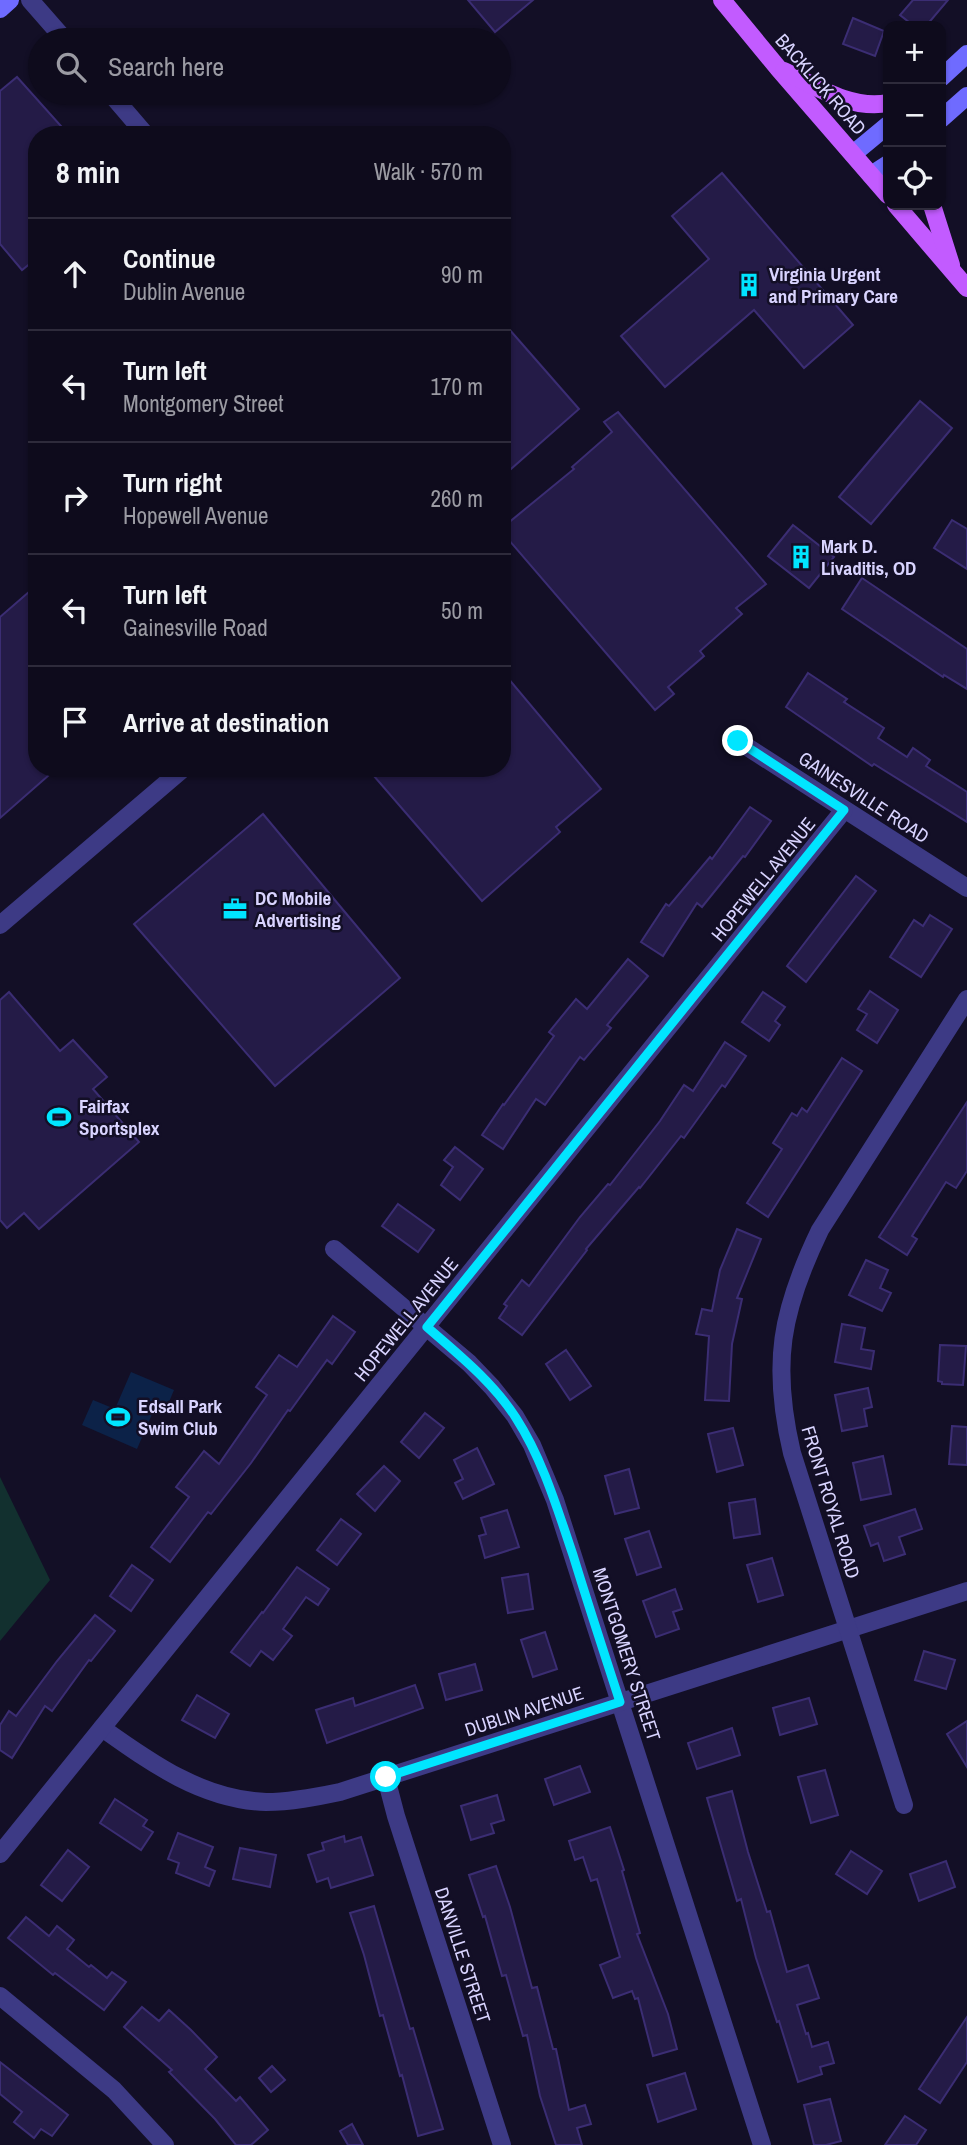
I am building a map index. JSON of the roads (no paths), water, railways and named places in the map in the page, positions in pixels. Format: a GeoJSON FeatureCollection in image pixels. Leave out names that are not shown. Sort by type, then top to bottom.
{"type":"FeatureCollection","features":[{"type":"Feature","properties":{"kind":"main road","name":"BACKLICK ROAD"},"geometry":{"type":"LineString","coordinates":[[722,0],[883,189]]}},
{"type":"Feature","properties":{"kind":"main road"},"geometry":{"type":"LineString","coordinates":[[778,68],[856,103],[883,103]]}},
{"type":"Feature","properties":{"kind":"main road"},"geometry":{"type":"LineString","coordinates":[[900,210],[967,288]]}},
{"type":"Feature","properties":{"kind":"main road"},"geometry":{"type":"LineString","coordinates":[[934,210],[953,272]]}},
{"type":"Feature","properties":{"kind":"street"},"geometry":{"type":"LineString","coordinates":[[0,9],[10,0]]}},
{"type":"Feature","properties":{"kind":"street"},"geometry":{"type":"LineString","coordinates":[[30,0],[54,28]]}},
{"type":"Feature","properties":{"kind":"street"},"geometry":{"type":"LineString","coordinates":[[946,73],[967,54]]}},
{"type":"Feature","properties":{"kind":"street"},"geometry":{"type":"LineString","coordinates":[[946,115],[967,96]]}},
{"type":"Feature","properties":{"kind":"street"},"geometry":{"type":"LineString","coordinates":[[120,105],[138,126]]}},
{"type":"Feature","properties":{"kind":"street"},"geometry":{"type":"LineString","coordinates":[[853,154],[883,129]]}},
{"type":"Feature","properties":{"kind":"street"},"geometry":{"type":"LineString","coordinates":[[871,175],[883,167]]}},
{"type":"Feature","properties":{"kind":"street","name":"GAINESVILLE ROAD"},"geometry":{"type":"LineString","coordinates":[[738,741],[967,888]]}},
{"type":"Feature","properties":{"kind":"street"},"geometry":{"type":"LineString","coordinates":[[0,925],[173,777]]}},
{"type":"Feature","properties":{"kind":"street","name":"HOPEWELL AVENUE"},"geometry":{"type":"LineString","coordinates":[[0,1854],[844,810]]}},
{"type":"Feature","properties":{"kind":"street","name":"FRONT ROYAL ROAD"},"geometry":{"type":"LineString","coordinates":[[904,1805],[786,1426],[780,1369],[787,1313],[801,1269],[820,1230],[967,999]]}},
{"type":"Feature","properties":{"kind":"street","name":"MONTGOMERY STREET"},"geometry":{"type":"LineString","coordinates":[[334,1249],[469,1363],[515,1416],[532,1445],[555,1500],[762,2145]]}},
{"type":"Feature","properties":{"kind":"street","name":"DUBLIN AVENUE"},"geometry":{"type":"LineString","coordinates":[[102,1728],[176,1777],[199,1787],[265,1802],[300,1800],[340,1792],[967,1591]]}},
{"type":"Feature","properties":{"kind":"street","name":"DANVILLE STREET"},"geometry":{"type":"LineString","coordinates":[[386,1777],[396,1816],[502,2145]]}},
{"type":"Feature","properties":{"kind":"street"},"geometry":{"type":"LineString","coordinates":[[0,1996],[114,2090],[165,2145]]}},
{"type":"Feature","properties":{"kind":"water","name":"Edsall Park Swim Club"},"geometry":{"type":"Polygon","coordinates":[[[131,1372],[174,1390],[166,1409],[156,1405],[137,1449],[82,1425],[93,1400],[115,1409],[131,1372]]]}},
{"type":"Feature","properties":{"kind":"place","name":"Virginia Urgent and Primary Care"},"geometry":{"type":"Point","coordinates":[749,285]}},
{"type":"Feature","properties":{"kind":"place","name":"Mark D. Livaditis, OD"},"geometry":{"type":"Point","coordinates":[801,557]}},
{"type":"Feature","properties":{"kind":"place","name":"DC Mobile Advertising"},"geometry":{"type":"Point","coordinates":[235,909]}},
{"type":"Feature","properties":{"kind":"place","name":"Fairfax Sportsplex"},"geometry":{"type":"Point","coordinates":[59,1117]}},
{"type":"Feature","properties":{"kind":"place","name":"Edsall Park Swim Club"},"geometry":{"type":"Point","coordinates":[118,1417]}}]}
